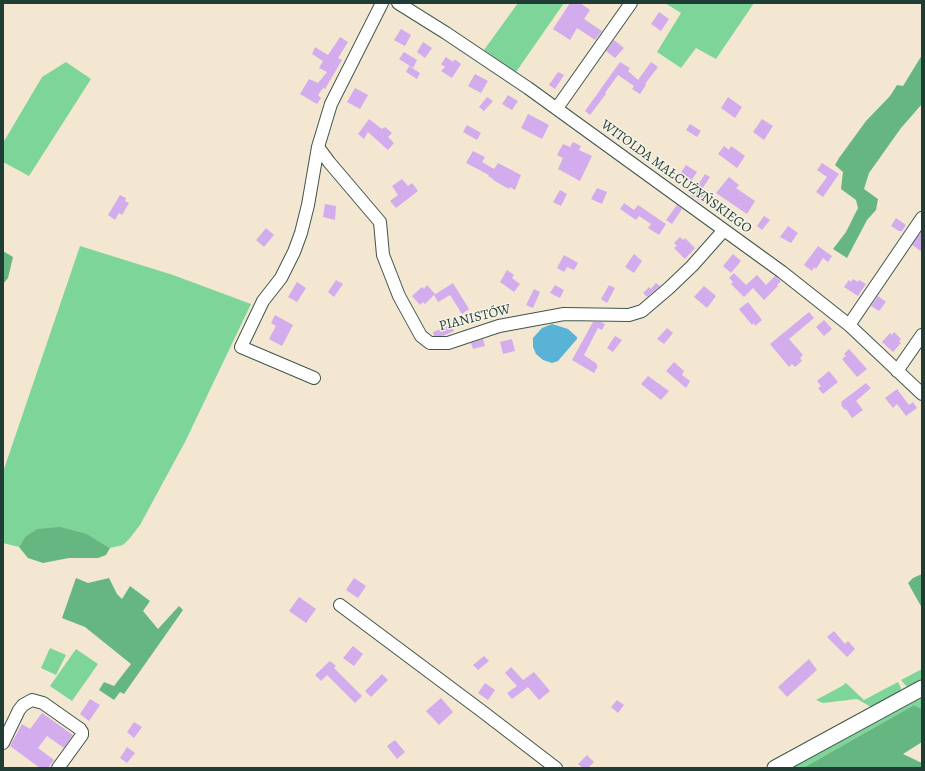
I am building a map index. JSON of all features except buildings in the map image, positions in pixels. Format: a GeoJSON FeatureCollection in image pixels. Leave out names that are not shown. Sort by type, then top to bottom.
{"type":"FeatureCollection","features":[{"type":"Feature","properties":{"kind":"main road"},"geometry":{"type":"LineString","coordinates":[[775,768],[918,690]]}},
{"type":"Feature","properties":{"kind":"street"},"geometry":{"type":"LineString","coordinates":[[314,378],[242,347],[263,301],[281,278],[302,233],[318,147],[331,104],[382,3]]}},
{"type":"Feature","properties":{"kind":"street","name":"WITOLDA MAŁCUŻYŃSKIEGO"},"geometry":{"type":"LineString","coordinates":[[398,3],[498,67],[557,108],[782,272],[848,325],[922,394]]}},
{"type":"Feature","properties":{"kind":"street"},"geometry":{"type":"LineString","coordinates":[[557,108],[631,3]]}},
{"type":"Feature","properties":{"kind":"street","name":"PIANISTÓW"},"geometry":{"type":"LineString","coordinates":[[318,147],[380,222],[383,255],[399,296],[421,336],[430,343],[448,343],[499,326],[564,314],[629,315],[642,311],[655,301],[692,266],[724,230]]}},
{"type":"Feature","properties":{"kind":"street"},"geometry":{"type":"LineString","coordinates":[[848,325],[922,218]]}},
{"type":"Feature","properties":{"kind":"street"},"geometry":{"type":"LineString","coordinates":[[897,371],[922,335]]}},
{"type":"Feature","properties":{"kind":"street"},"geometry":{"type":"LineString","coordinates":[[340,605],[556,768]]}},
{"type":"Feature","properties":{"kind":"street"},"geometry":{"type":"LineString","coordinates":[[3,743],[19,710],[23,705],[32,700],[43,703],[80,729],[82,733],[58,768]]}},
{"type":"Feature","properties":{"kind":"green space"},"geometry":{"type":"Polygon","coordinates":[[[518,3],[564,3],[516,72],[484,50],[518,3]]]}},
{"type":"Feature","properties":{"kind":"green space"},"geometry":{"type":"Polygon","coordinates":[[[665,3],[754,3],[716,59],[696,48],[681,68],[657,52],[681,13],[665,3]]]}},
{"type":"Feature","properties":{"kind":"green space"},"geometry":{"type":"Polygon","coordinates":[[[922,55],[922,104],[901,128],[869,173],[864,189],[878,199],[876,210],[867,220],[847,258],[833,249],[846,232],[858,208],[856,200],[841,189],[843,172],[835,165],[866,121],[890,96],[897,85],[903,86],[922,55]]]}},
{"type":"Feature","properties":{"kind":"green space"},"geometry":{"type":"Polygon","coordinates":[[[66,62],[91,79],[29,176],[3,162],[3,143],[42,77],[66,62]]]}},
{"type":"Feature","properties":{"kind":"green space"},"geometry":{"type":"Polygon","coordinates":[[[80,246],[173,275],[251,304],[185,442],[140,525],[130,538],[123,545],[110,548],[87,534],[25,537],[19,547],[3,543],[3,472],[80,246]]]}},
{"type":"Feature","properties":{"kind":"green space"},"geometry":{"type":"Polygon","coordinates":[[[3,251],[13,257],[8,278],[3,284],[3,251]]]}},
{"type":"Feature","properties":{"kind":"green space"},"geometry":{"type":"Polygon","coordinates":[[[60,527],[87,534],[110,548],[106,555],[98,558],[69,558],[43,563],[28,558],[19,547],[25,537],[37,529],[60,527]]]}},
{"type":"Feature","properties":{"kind":"green space"},"geometry":{"type":"Polygon","coordinates":[[[922,574],[922,608],[908,583],[913,578],[922,574]]]}},
{"type":"Feature","properties":{"kind":"green space"},"geometry":{"type":"Polygon","coordinates":[[[76,578],[88,583],[109,578],[117,594],[122,599],[130,586],[150,601],[143,611],[158,629],[179,606],[183,610],[124,694],[120,692],[114,700],[99,690],[104,682],[114,686],[131,664],[85,627],[62,618],[76,578]]]}},
{"type":"Feature","properties":{"kind":"green space"},"geometry":{"type":"Polygon","coordinates":[[[50,648],[66,655],[56,675],[41,668],[50,648]]]}},
{"type":"Feature","properties":{"kind":"green space"},"geometry":{"type":"Polygon","coordinates":[[[76,649],[98,664],[72,701],[50,686],[76,649]]]}},
{"type":"Feature","properties":{"kind":"green space"},"geometry":{"type":"Polygon","coordinates":[[[922,669],[922,679],[907,687],[901,680],[922,669]]]}},
{"type":"Feature","properties":{"kind":"green space"},"geometry":{"type":"Polygon","coordinates":[[[898,682],[901,688],[900,692],[871,707],[857,699],[823,703],[816,700],[846,683],[864,700],[898,682]]]}},
{"type":"Feature","properties":{"kind":"green space"},"geometry":{"type":"Polygon","coordinates":[[[922,697],[922,709],[914,705],[803,768],[791,768],[922,697]]]}},
{"type":"Feature","properties":{"kind":"green space"},"geometry":{"type":"Polygon","coordinates":[[[914,705],[922,709],[922,742],[903,754],[922,763],[922,768],[803,768],[914,705]]]}},
{"type":"Feature","properties":{"kind":"water"},"geometry":{"type":"Polygon","coordinates":[[[552,324],[568,329],[577,337],[577,339],[558,361],[552,363],[543,360],[536,354],[533,347],[533,338],[542,328],[552,324]]]}}]}
